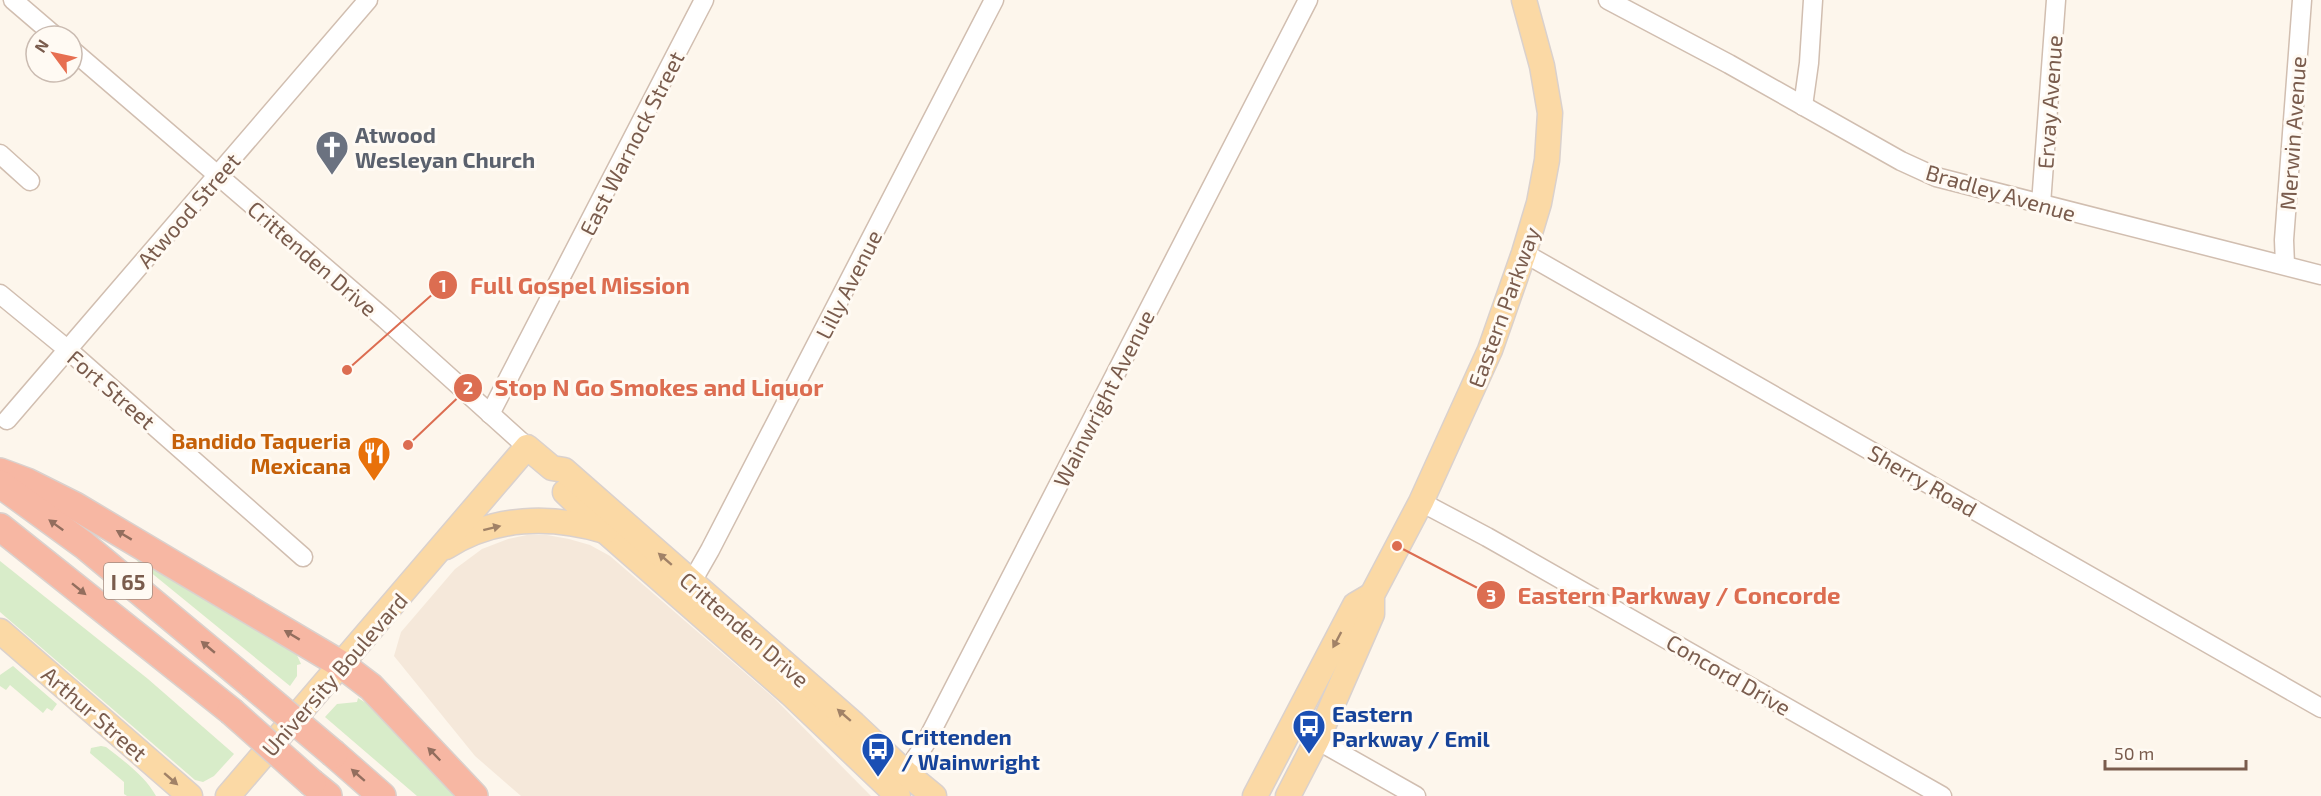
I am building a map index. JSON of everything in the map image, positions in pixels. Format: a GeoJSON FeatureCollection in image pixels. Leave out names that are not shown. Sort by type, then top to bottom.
{"type":"FeatureCollection","features":[{"type":"Feature","properties":{"kind":"highway"},"geometry":{"type":"LineString","coordinates":[[0,472],[27,482],[75,506],[342,665],[371,687],[474,796]]}},
{"type":"Feature","properties":{"kind":"highway","name":"I 65"},"geometry":{"type":"LineString","coordinates":[[0,483],[84,545],[382,796]]}},
{"type":"Feature","properties":{"kind":"highway","name":"I 65"},"geometry":{"type":"LineString","coordinates":[[0,527],[231,711],[320,789]]}},
{"type":"Feature","properties":{"kind":"main road","name":"Eastern Parkway"},"geometry":{"type":"LineString","coordinates":[[1288,796],[1317,740],[1372,614],[1372,595],[1421,502],[1490,350],[1539,203],[1547,160],[1550,113],[1542,66],[1524,0]]}},
{"type":"Feature","properties":{"kind":"main road","name":"Crittenden Drive"},"geometry":{"type":"LineString","coordinates":[[527,447],[552,468],[564,470],[791,694],[899,787],[934,796]]}},
{"type":"Feature","properties":{"kind":"main road","name":"University Boulevard"},"geometry":{"type":"LineString","coordinates":[[228,796],[527,447]]}},
{"type":"Feature","properties":{"kind":"main road","name":"Crittenden Drive"},"geometry":{"type":"LineString","coordinates":[[552,468],[554,482],[605,531],[687,590]]}},
{"type":"Feature","properties":{"kind":"main road"},"geometry":{"type":"LineString","coordinates":[[439,551],[470,534],[533,520],[582,524],[605,531]]}},
{"type":"Feature","properties":{"kind":"main road","name":"Eastern Parkway"},"geometry":{"type":"LineString","coordinates":[[1255,796],[1355,605],[1372,595]]}},
{"type":"Feature","properties":{"kind":"main road","name":"Arthur Street"},"geometry":{"type":"LineString","coordinates":[[0,631],[190,796]]}},
{"type":"Feature","properties":{"kind":"street"},"geometry":{"type":"LineString","coordinates":[[14,0],[41,24]]}},
{"type":"Feature","properties":{"kind":"street","name":"Atwood Street"},"geometry":{"type":"LineString","coordinates":[[7,420],[368,0]]}},
{"type":"Feature","properties":{"kind":"street","name":"East Warnock Street"},"geometry":{"type":"LineString","coordinates":[[490,414],[705,0]]}},
{"type":"Feature","properties":{"kind":"street","name":"Lilly Avenue"},"geometry":{"type":"LineString","coordinates":[[687,590],[710,550],[994,0]]}},
{"type":"Feature","properties":{"kind":"street","name":"Wainwright Avenue"},"geometry":{"type":"LineString","coordinates":[[899,787],[930,733],[1308,0]]}},
{"type":"Feature","properties":{"kind":"street","name":"Bradley Avenue"},"geometry":{"type":"LineString","coordinates":[[1608,0],[1901,161],[1936,177],[2321,275]]}},
{"type":"Feature","properties":{"kind":"street"},"geometry":{"type":"LineString","coordinates":[[1803,106],[1809,63],[1813,0]]}},
{"type":"Feature","properties":{"kind":"street","name":"Ervay Avenue"},"geometry":{"type":"LineString","coordinates":[[2041,204],[2056,0]]}},
{"type":"Feature","properties":{"kind":"street","name":"Merwin Avenue"},"geometry":{"type":"LineString","coordinates":[[2285,265],[2284,240],[2302,0]]}},
{"type":"Feature","properties":{"kind":"street","name":"Crittenden Drive"},"geometry":{"type":"LineString","coordinates":[[84,60],[376,312],[527,447]]}},
{"type":"Feature","properties":{"kind":"street"},"geometry":{"type":"LineString","coordinates":[[0,154],[30,180]]}},
{"type":"Feature","properties":{"kind":"street","name":"Sherry Road"},"geometry":{"type":"LineString","coordinates":[[1524,253],[2321,708]]}},
{"type":"Feature","properties":{"kind":"street","name":"Fort Street"},"geometry":{"type":"LineString","coordinates":[[0,294],[67,349],[303,557]]}},
{"type":"Feature","properties":{"kind":"street","name":"Concord Drive"},"geometry":{"type":"LineString","coordinates":[[1421,502],[1942,796]]}},
{"type":"Feature","properties":{"kind":"street"},"geometry":{"type":"LineString","coordinates":[[1317,740],[1416,796]]}},
{"type":"Feature","properties":{"kind":"shaded area"},"geometry":{"type":"Polygon","coordinates":[[[527,535],[547,535],[569,539],[590,545],[610,556],[774,698],[871,796],[521,796],[475,756],[394,656],[401,632],[455,569],[482,549],[508,539],[527,535]]]}},
{"type":"Feature","properties":{"kind":"green space"},"geometry":{"type":"Polygon","coordinates":[[[133,555],[296,653],[301,664],[297,665],[297,676],[290,686],[138,562],[133,555]]]}},
{"type":"Feature","properties":{"kind":"green space"},"geometry":{"type":"Polygon","coordinates":[[[0,561],[148,679],[234,754],[214,776],[203,782],[195,780],[0,612],[0,561]]]}},
{"type":"Feature","properties":{"kind":"green space"},"geometry":{"type":"Polygon","coordinates":[[[13,666],[57,704],[52,711],[47,708],[43,713],[10,685],[6,690],[0,686],[0,675],[13,666]]]}},
{"type":"Feature","properties":{"kind":"green space"},"geometry":{"type":"Polygon","coordinates":[[[358,698],[371,706],[459,796],[417,796],[325,717],[337,704],[357,702],[358,698]]]}},
{"type":"Feature","properties":{"kind":"green space"},"geometry":{"type":"Polygon","coordinates":[[[106,747],[134,769],[156,796],[127,796],[124,794],[124,782],[90,753],[91,748],[106,747]]]}},
{"type":"Feature","properties":{"kind":"place","name":"Atwood Wesleyan Church"},"geometry":{"type":"Point","coordinates":[332,176]}},
{"type":"Feature","properties":{"kind":"place","name":"Full Gospel Mission"},"geometry":{"type":"Point","coordinates":[347,370]}},
{"type":"Feature","properties":{"kind":"place","name":"Stop N Go Smokes and Liquor"},"geometry":{"type":"Point","coordinates":[408,445]}},
{"type":"Feature","properties":{"kind":"place","name":"Bandido Taqueria Mexicana"},"geometry":{"type":"Point","coordinates":[374,482]}},
{"type":"Feature","properties":{"kind":"place","name":"Eastern Parkway / Concorde"},"geometry":{"type":"Point","coordinates":[1397,546]}},
{"type":"Feature","properties":{"kind":"place","name":"Eastern Parkway / Emil"},"geometry":{"type":"Point","coordinates":[1309,755]}},
{"type":"Feature","properties":{"kind":"place","name":"Crittenden / Wainwright"},"geometry":{"type":"Point","coordinates":[878,778]}}]}
